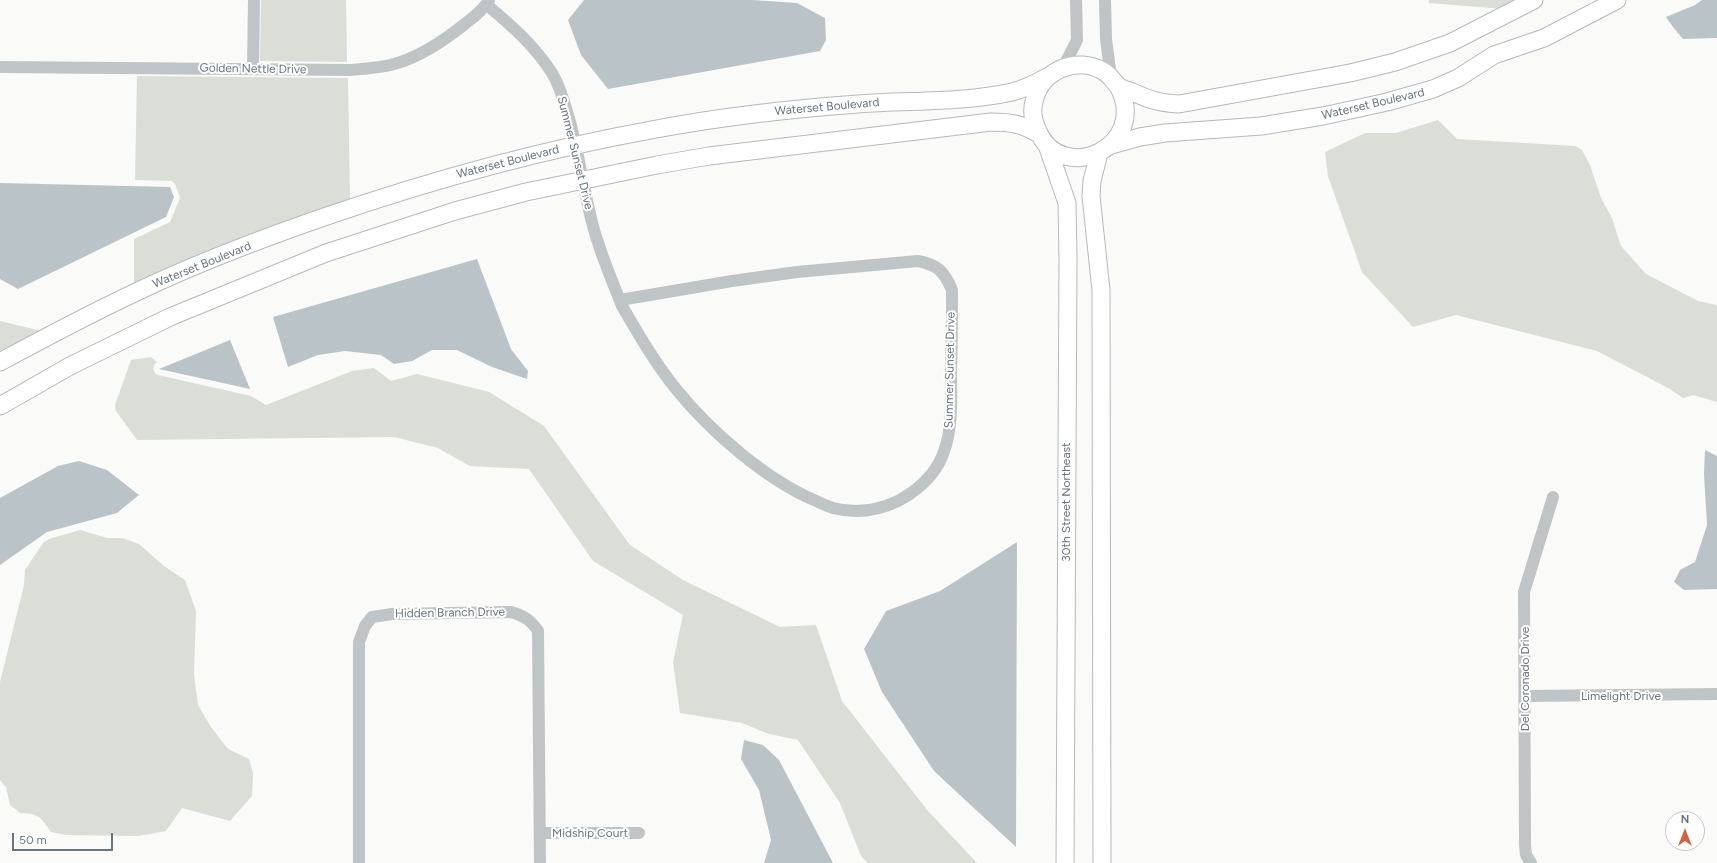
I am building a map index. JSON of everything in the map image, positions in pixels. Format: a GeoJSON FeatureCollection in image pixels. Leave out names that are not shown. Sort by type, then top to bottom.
{"type":"FeatureCollection","features":[{"type":"Feature","properties":{"kind":"street"},"geometry":{"type":"LineString","coordinates":[[253,69],[254,0]]}},
{"type":"Feature","properties":{"kind":"street"},"geometry":{"type":"LineString","coordinates":[[1063,68],[1077,40],[1076,0]]}},
{"type":"Feature","properties":{"kind":"street"},"geometry":{"type":"LineString","coordinates":[[0,406],[70,366],[170,317],[326,253],[455,212],[526,192],[709,156],[991,122],[1009,122],[1026,127],[1054,150],[1068,156],[1084,157],[1105,149],[1117,138],[1125,121],[1125,103],[1115,81],[1106,39],[1105,0]]}},
{"type":"Feature","properties":{"kind":"street"},"geometry":{"type":"LineString","coordinates":[[1043,140],[1033,118],[1034,100],[1037,92],[1047,77],[1063,68],[1080,65],[1088,66],[1104,72],[1115,81],[1151,100],[1161,103],[1179,104],[1350,73],[1395,62],[1450,43],[1534,0]]}},
{"type":"Feature","properties":{"kind":"street","name":"Waterset Boulevard"},"geometry":{"type":"LineString","coordinates":[[1105,149],[1140,137],[1165,133],[1261,126],[1323,116],[1387,102],[1434,89],[1458,78],[1494,55],[1544,38],[1617,0]]}},
{"type":"Feature","properties":{"kind":"street","name":"Golden Nettle Drive"},"geometry":{"type":"LineString","coordinates":[[0,67],[349,70],[395,64],[432,48],[444,40],[488,2]]}},
{"type":"Feature","properties":{"kind":"street","name":"Summer Sunset Drive"},"geometry":{"type":"LineString","coordinates":[[488,2],[534,47],[553,74],[563,98],[576,145],[595,233],[605,263],[620,300],[648,353],[677,390],[723,438],[761,468],[802,495],[833,508],[852,511],[870,511],[888,506],[913,494],[927,480],[940,462],[949,435],[951,406],[952,290],[946,276],[933,264],[918,261],[797,272],[732,281],[620,300]]}},
{"type":"Feature","properties":{"kind":"street","name":"Waterset Boulevard"},"geometry":{"type":"LineString","coordinates":[[0,362],[149,286],[231,252],[295,227],[448,177],[576,145],[652,129],[773,111],[869,103],[979,97],[1012,92],[1047,77]]}},
{"type":"Feature","properties":{"kind":"street","name":"30th Street Northeast"},"geometry":{"type":"LineString","coordinates":[[1043,140],[1066,203],[1068,258],[1065,863]]}},
{"type":"Feature","properties":{"kind":"street"},"geometry":{"type":"LineString","coordinates":[[1102,863],[1101,290],[1091,196],[1092,181],[1105,149]]}},
{"type":"Feature","properties":{"kind":"street","name":"Del Coronado Drive"},"geometry":{"type":"LineString","coordinates":[[1531,863],[1526,855],[1525,844],[1524,592],[1553,498]]}},
{"type":"Feature","properties":{"kind":"street","name":"Hidden Branch Drive"},"geometry":{"type":"LineString","coordinates":[[360,863],[359,642],[365,626],[372,617],[392,614],[511,612],[524,616],[532,622],[538,631],[540,863]]}},
{"type":"Feature","properties":{"kind":"street","name":"Limelight Drive"},"geometry":{"type":"LineString","coordinates":[[1525,696],[1717,694]]}},
{"type":"Feature","properties":{"kind":"street","name":"Midship Court"},"geometry":{"type":"LineString","coordinates":[[540,833],[639,833]]}},
{"type":"Feature","properties":{"kind":"shaded area"},"geometry":{"type":"Polygon","coordinates":[[[261,0],[346,0],[347,62],[260,61],[261,0]]]}},
{"type":"Feature","properties":{"kind":"shaded area"},"geometry":{"type":"Polygon","coordinates":[[[584,0],[752,0],[797,3],[825,18],[826,40],[820,51],[608,89],[581,55],[568,20],[584,0]]]}},
{"type":"Feature","properties":{"kind":"shaded area"},"geometry":{"type":"Polygon","coordinates":[[[1429,0],[1535,0],[1516,10],[1429,3],[1429,0]]]}},
{"type":"Feature","properties":{"kind":"shaded area"},"geometry":{"type":"Polygon","coordinates":[[[1702,0],[1717,0],[1717,38],[1683,39],[1666,17],[1695,5],[1702,0]]]}},
{"type":"Feature","properties":{"kind":"shaded area"},"geometry":{"type":"Polygon","coordinates":[[[137,76],[348,78],[350,200],[134,285],[134,239],[170,222],[180,198],[175,184],[172,181],[135,180],[137,76]]]}},
{"type":"Feature","properties":{"kind":"shaded area"},"geometry":{"type":"Polygon","coordinates":[[[1438,120],[1457,139],[1575,146],[1582,150],[1590,165],[1601,198],[1612,218],[1621,246],[1646,274],[1698,301],[1717,305],[1717,402],[1693,395],[1683,398],[1670,389],[1597,351],[1456,315],[1413,327],[1362,272],[1328,176],[1325,152],[1365,133],[1396,133],[1438,120]]]}},
{"type":"Feature","properties":{"kind":"shaded area"},"geometry":{"type":"Polygon","coordinates":[[[0,183],[170,187],[174,197],[166,217],[18,289],[0,279],[0,183]]]}},
{"type":"Feature","properties":{"kind":"shaded area"},"geometry":{"type":"Polygon","coordinates":[[[477,259],[511,349],[528,371],[527,379],[492,367],[457,350],[432,350],[412,361],[394,364],[381,355],[345,351],[318,355],[288,367],[273,317],[477,259]]]}},
{"type":"Feature","properties":{"kind":"shaded area"},"geometry":{"type":"Polygon","coordinates":[[[0,321],[42,331],[0,353],[0,321]]]}},
{"type":"Feature","properties":{"kind":"shaded area"},"geometry":{"type":"Polygon","coordinates":[[[230,340],[250,389],[159,369],[230,340]]]}},
{"type":"Feature","properties":{"kind":"shaded area"},"geometry":{"type":"Polygon","coordinates":[[[151,357],[157,362],[153,369],[158,375],[251,396],[266,405],[352,371],[374,368],[391,381],[417,374],[489,392],[544,426],[630,545],[683,580],[780,627],[816,625],[842,701],[928,811],[977,863],[868,863],[861,856],[840,803],[798,740],[769,734],[742,723],[680,713],[673,662],[683,615],[593,561],[529,469],[470,466],[438,448],[394,437],[137,440],[116,411],[115,405],[131,360],[151,357]]]}},
{"type":"Feature","properties":{"kind":"shaded area"},"geometry":{"type":"Polygon","coordinates":[[[1705,450],[1717,456],[1717,589],[1684,590],[1674,582],[1680,570],[1695,562],[1707,525],[1704,474],[1705,450]]]}},
{"type":"Feature","properties":{"kind":"shaded area"},"geometry":{"type":"Polygon","coordinates":[[[79,461],[107,470],[139,495],[117,513],[47,532],[0,565],[0,498],[58,466],[79,461]]]}},
{"type":"Feature","properties":{"kind":"shaded area"},"geometry":{"type":"Polygon","coordinates":[[[80,530],[107,538],[122,538],[139,544],[164,566],[185,580],[196,611],[194,674],[198,705],[211,727],[228,749],[249,759],[253,773],[252,796],[230,821],[182,808],[166,831],[139,836],[66,835],[51,832],[39,817],[31,814],[20,813],[10,805],[6,787],[0,780],[0,682],[24,585],[25,570],[43,543],[49,539],[80,530]]]}},
{"type":"Feature","properties":{"kind":"shaded area"},"geometry":{"type":"Polygon","coordinates":[[[1017,542],[1016,847],[934,771],[882,692],[864,649],[886,611],[940,591],[1017,542]]]}},
{"type":"Feature","properties":{"kind":"shaded area"},"geometry":{"type":"Polygon","coordinates":[[[744,740],[763,745],[779,760],[833,863],[764,863],[771,840],[759,790],[741,759],[744,740]]]}}]}
